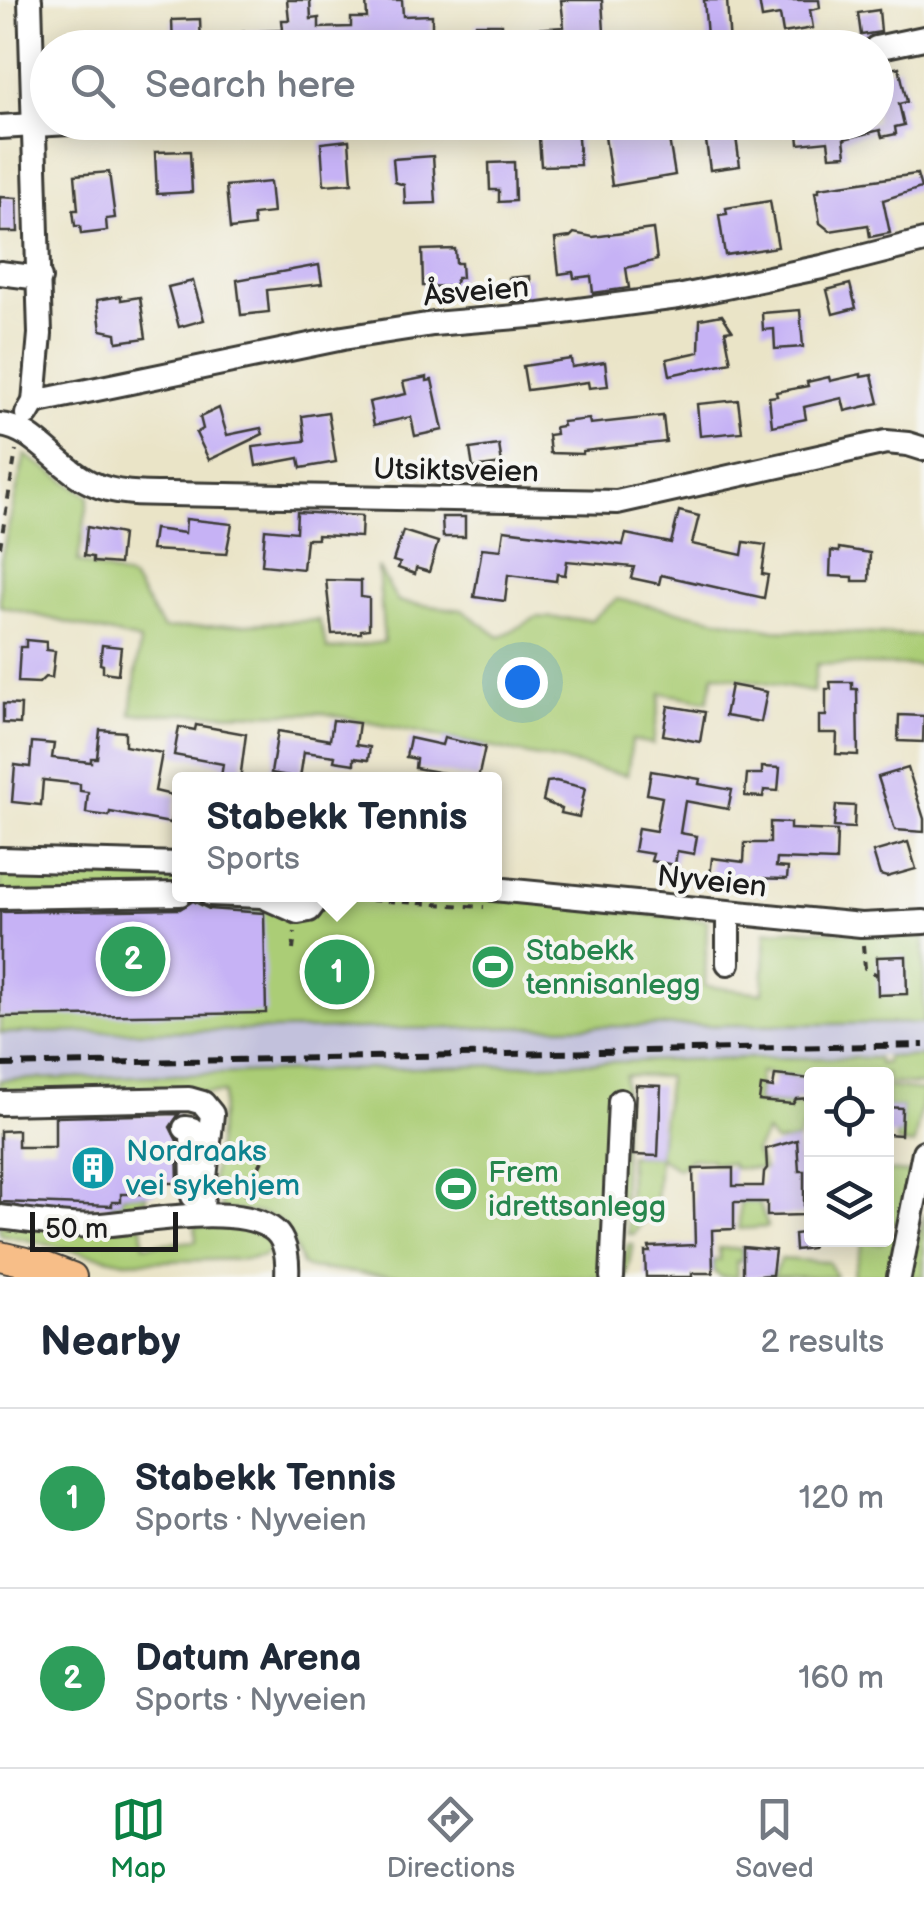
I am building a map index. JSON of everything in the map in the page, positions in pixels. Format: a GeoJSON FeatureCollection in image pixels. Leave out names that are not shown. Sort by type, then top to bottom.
{"type":"FeatureCollection","features":[{"type":"Feature","properties":{"kind":"main road"},"geometry":{"type":"LineString","coordinates":[[0,1256],[72,1277]]}},
{"type":"Feature","properties":{"kind":"street"},"geometry":{"type":"LineString","coordinates":[[30,0],[31,30]]}},
{"type":"Feature","properties":{"kind":"street"},"geometry":{"type":"LineString","coordinates":[[894,44],[924,38]]}},
{"type":"Feature","properties":{"kind":"street"},"geometry":{"type":"LineString","coordinates":[[0,126],[30,126]]}},
{"type":"Feature","properties":{"kind":"street"},"geometry":{"type":"LineString","coordinates":[[9,426],[34,402],[40,334],[35,140]]}},
{"type":"Feature","properties":{"kind":"street","name":"Åsveien"},"geometry":{"type":"LineString","coordinates":[[34,402],[361,335],[678,296],[822,267],[924,241]]}},
{"type":"Feature","properties":{"kind":"street"},"geometry":{"type":"LineString","coordinates":[[0,272],[40,278]]}},
{"type":"Feature","properties":{"kind":"street","name":"Utsiktsveien"},"geometry":{"type":"LineString","coordinates":[[9,426],[91,483],[131,493],[244,496],[617,502],[886,442],[924,450]]}},
{"type":"Feature","properties":{"kind":"street"},"geometry":{"type":"LineString","coordinates":[[0,859],[172,864]]}},
{"type":"Feature","properties":{"kind":"street"},"geometry":{"type":"LineString","coordinates":[[0,896],[172,894]]}},
{"type":"Feature","properties":{"kind":"street","name":"Nyveien"},"geometry":{"type":"LineString","coordinates":[[502,899],[861,926],[924,922]]}},
{"type":"Feature","properties":{"kind":"street"},"geometry":{"type":"LineString","coordinates":[[276,902],[298,912],[309,910],[315,902]]}},
{"type":"Feature","properties":{"kind":"street"},"geometry":{"type":"LineString","coordinates":[[728,913],[728,963]]}},
{"type":"Feature","properties":{"kind":"street"},"geometry":{"type":"LineString","coordinates":[[0,1103],[189,1099],[203,1104],[212,1114],[206,1216]]}},
{"type":"Feature","properties":{"kind":"street"},"geometry":{"type":"LineString","coordinates":[[612,1277],[620,1101]]}},
{"type":"Feature","properties":{"kind":"street"},"geometry":{"type":"LineString","coordinates":[[185,1128],[192,1129],[206,1216]]}},
{"type":"Feature","properties":{"kind":"street"},"geometry":{"type":"LineString","coordinates":[[899,1277],[923,1160]]}},
{"type":"Feature","properties":{"kind":"street"},"geometry":{"type":"LineString","coordinates":[[0,1218],[100,1225],[206,1216],[270,1227],[284,1241],[287,1277]]}},
{"type":"Feature","properties":{"kind":"path"},"geometry":{"type":"LineString","coordinates":[[0,547],[14,470]]}},
{"type":"Feature","properties":{"kind":"path"},"geometry":{"type":"LineString","coordinates":[[861,926],[865,968],[877,975]]}},
{"type":"Feature","properties":{"kind":"path"},"geometry":{"type":"LineString","coordinates":[[206,1216],[244,1198],[262,1161]]}},
{"type":"Feature","properties":{"kind":"shaded area"},"geometry":{"type":"Polygon","coordinates":[[[924,1023],[924,1055],[0,1080],[0,1033],[924,1023]]]}},
{"type":"Feature","properties":{"kind":"green space"},"geometry":{"type":"Polygon","coordinates":[[[25,455],[89,496],[78,562],[132,579],[163,629],[319,620],[328,650],[384,642],[378,567],[398,602],[462,610],[500,637],[537,617],[591,620],[617,599],[774,630],[924,636],[924,666],[817,664],[813,692],[714,674],[708,701],[661,693],[653,744],[632,740],[627,775],[323,713],[131,714],[140,641],[0,606],[0,563],[25,455]]]}},
{"type":"Feature","properties":{"kind":"green space"},"geometry":{"type":"Polygon","coordinates":[[[0,870],[172,877],[172,902],[502,902],[502,899],[707,920],[705,986],[763,993],[766,931],[803,929],[924,937],[924,1023],[0,1033],[0,870]]]}},
{"type":"Feature","properties":{"kind":"green space"},"geometry":{"type":"Polygon","coordinates":[[[924,1056],[924,1085],[894,1083],[894,1067],[804,1067],[804,1079],[760,1072],[757,1103],[804,1105],[804,1126],[797,1140],[775,1143],[766,1132],[755,1152],[764,1169],[733,1168],[731,1163],[690,1159],[678,1169],[659,1157],[656,1201],[634,1234],[628,1234],[629,1155],[658,1156],[668,1077],[625,1075],[621,1268],[628,1244],[633,1244],[626,1277],[397,1277],[308,1268],[302,1265],[288,1234],[275,1219],[220,1209],[212,1179],[224,1093],[0,1094],[0,1080],[747,1058],[877,1058],[879,1064],[886,1063],[886,1057],[924,1056]]]}},
{"type":"Feature","properties":{"kind":"green space"},"geometry":{"type":"Polygon","coordinates":[[[894,1088],[924,1091],[914,1145],[897,1142],[902,1108],[894,1107],[894,1088]]]}},
{"type":"Feature","properties":{"kind":"green space"},"geometry":{"type":"Polygon","coordinates":[[[894,1172],[912,1176],[902,1225],[894,1222],[894,1172]]]}},
{"type":"Feature","properties":{"kind":"green space"},"geometry":{"type":"Polygon","coordinates":[[[127,1194],[146,1194],[146,1200],[137,1202],[130,1213],[112,1216],[112,1202],[121,1202],[127,1194]]]}},
{"type":"Feature","properties":{"kind":"green space"},"geometry":{"type":"Polygon","coordinates":[[[68,1202],[70,1217],[0,1214],[0,1203],[68,1202]]]}},
{"type":"Feature","properties":{"kind":"green space"},"geometry":{"type":"Polygon","coordinates":[[[740,1202],[759,1202],[768,1227],[739,1229],[740,1202]]]}},
{"type":"Feature","properties":{"kind":"green space"},"geometry":{"type":"Polygon","coordinates":[[[924,1214],[924,1277],[909,1277],[908,1276],[924,1214]]]}},
{"type":"Feature","properties":{"kind":"green space"},"geometry":{"type":"Polygon","coordinates":[[[0,1224],[142,1226],[144,1245],[196,1241],[195,1226],[226,1227],[258,1234],[273,1246],[264,1256],[248,1259],[125,1262],[0,1234],[0,1224]]]}},
{"type":"Feature","properties":{"kind":"green space"},"geometry":{"type":"Polygon","coordinates":[[[894,1234],[899,1234],[887,1275],[852,1277],[862,1247],[894,1247],[894,1234]]]}},
{"type":"Feature","properties":{"kind":"green space"},"geometry":{"type":"Polygon","coordinates":[[[719,1248],[742,1249],[741,1262],[736,1261],[737,1277],[721,1277],[713,1271],[714,1260],[720,1260],[719,1248]]]}},
{"type":"Feature","properties":{"kind":"green space"},"geometry":{"type":"Polygon","coordinates":[[[781,1259],[829,1262],[836,1277],[766,1277],[773,1275],[781,1259]]]}},
{"type":"Feature","properties":{"kind":"building"},"geometry":{"type":"Polygon","coordinates":[[[287,0],[310,0],[311,19],[319,18],[319,28],[351,27],[351,18],[367,18],[366,0],[402,0],[403,16],[432,15],[432,30],[283,30],[282,20],[289,20],[287,0]]]}},
{"type":"Feature","properties":{"kind":"building"},"geometry":{"type":"Polygon","coordinates":[[[561,0],[602,0],[604,30],[534,30],[564,27],[561,0]]]}},
{"type":"Feature","properties":{"kind":"building"},"geometry":{"type":"Polygon","coordinates":[[[704,0],[727,0],[729,30],[706,30],[704,0]]]}},
{"type":"Feature","properties":{"kind":"building"},"geometry":{"type":"Polygon","coordinates":[[[759,0],[819,0],[820,8],[810,10],[813,28],[782,30],[780,15],[762,18],[759,0]]]}},
{"type":"Feature","properties":{"kind":"building"},"geometry":{"type":"Polygon","coordinates":[[[879,10],[881,30],[860,30],[858,13],[879,10]]]}},
{"type":"Feature","properties":{"kind":"building"},"geometry":{"type":"Polygon","coordinates":[[[200,19],[200,30],[172,30],[172,20],[200,19]]]}},
{"type":"Feature","properties":{"kind":"building"},"geometry":{"type":"Polygon","coordinates":[[[476,24],[502,24],[502,30],[476,30],[476,24]]]}},
{"type":"Feature","properties":{"kind":"building"},"geometry":{"type":"Polygon","coordinates":[[[899,67],[907,102],[899,104],[904,125],[895,127],[894,134],[894,68],[899,67]]]}},
{"type":"Feature","properties":{"kind":"building"},"geometry":{"type":"Polygon","coordinates":[[[349,140],[352,183],[324,185],[321,143],[349,140]]]}},
{"type":"Feature","properties":{"kind":"building"},"geometry":{"type":"Polygon","coordinates":[[[539,140],[578,140],[580,165],[541,166],[539,140]]]}},
{"type":"Feature","properties":{"kind":"building"},"geometry":{"type":"Polygon","coordinates":[[[606,140],[669,140],[675,175],[612,186],[606,140]]]}},
{"type":"Feature","properties":{"kind":"building"},"geometry":{"type":"Polygon","coordinates":[[[736,140],[740,166],[710,170],[706,141],[736,140]]]}},
{"type":"Feature","properties":{"kind":"building"},"geometry":{"type":"Polygon","coordinates":[[[799,140],[844,140],[846,155],[830,156],[828,141],[799,144],[799,140]]]}},
{"type":"Feature","properties":{"kind":"building"},"geometry":{"type":"Polygon","coordinates":[[[190,151],[192,192],[157,194],[155,152],[190,151]]]}},
{"type":"Feature","properties":{"kind":"building"},"geometry":{"type":"Polygon","coordinates":[[[433,156],[436,203],[405,204],[404,185],[395,182],[393,159],[433,156]]]}},
{"type":"Feature","properties":{"kind":"building"},"geometry":{"type":"Polygon","coordinates":[[[514,162],[515,201],[499,202],[499,190],[490,190],[489,163],[514,162]]]}},
{"type":"Feature","properties":{"kind":"building"},"geometry":{"type":"Polygon","coordinates":[[[109,172],[115,218],[106,219],[107,231],[81,234],[80,226],[75,226],[73,210],[78,210],[75,175],[109,172]]]}},
{"type":"Feature","properties":{"kind":"building"},"geometry":{"type":"Polygon","coordinates":[[[917,174],[921,188],[883,200],[890,233],[870,237],[868,225],[830,231],[820,223],[815,192],[819,188],[917,174]]]}},
{"type":"Feature","properties":{"kind":"building"},"geometry":{"type":"Polygon","coordinates":[[[270,182],[273,213],[253,215],[254,226],[230,229],[226,186],[270,182]]]}},
{"type":"Feature","properties":{"kind":"building"},"geometry":{"type":"Polygon","coordinates":[[[0,197],[17,198],[18,232],[0,232],[0,197]]]}},
{"type":"Feature","properties":{"kind":"building"},"geometry":{"type":"Polygon","coordinates":[[[770,201],[778,247],[725,255],[719,215],[727,214],[726,208],[770,201]]]}},
{"type":"Feature","properties":{"kind":"building"},"geometry":{"type":"Polygon","coordinates":[[[653,229],[657,260],[626,268],[629,288],[593,293],[591,276],[574,278],[573,272],[559,274],[555,239],[574,233],[593,237],[653,229]]]}},
{"type":"Feature","properties":{"kind":"building"},"geometry":{"type":"Polygon","coordinates":[[[455,249],[462,278],[457,278],[453,287],[423,286],[422,250],[455,249]]]}},
{"type":"Feature","properties":{"kind":"building"},"geometry":{"type":"Polygon","coordinates":[[[319,265],[322,284],[267,290],[269,312],[241,315],[237,280],[319,265]]]}},
{"type":"Feature","properties":{"kind":"building"},"geometry":{"type":"Polygon","coordinates":[[[530,276],[532,301],[511,302],[509,278],[530,276]]]}},
{"type":"Feature","properties":{"kind":"building"},"geometry":{"type":"Polygon","coordinates":[[[193,281],[204,320],[179,327],[168,287],[193,281]]]}},
{"type":"Feature","properties":{"kind":"building"},"geometry":{"type":"Polygon","coordinates":[[[850,284],[856,308],[833,314],[827,290],[850,284]]]}},
{"type":"Feature","properties":{"kind":"building"},"geometry":{"type":"Polygon","coordinates":[[[121,296],[121,300],[140,297],[146,338],[117,342],[116,333],[101,330],[97,300],[121,296]]]}},
{"type":"Feature","properties":{"kind":"building"},"geometry":{"type":"Polygon","coordinates":[[[800,310],[803,347],[775,349],[774,329],[763,330],[762,313],[800,310]]]}},
{"type":"Feature","properties":{"kind":"building"},"geometry":{"type":"Polygon","coordinates":[[[722,315],[732,330],[725,331],[731,362],[670,375],[667,359],[699,352],[700,319],[722,315]]]}},
{"type":"Feature","properties":{"kind":"building"},"geometry":{"type":"Polygon","coordinates":[[[571,359],[572,367],[605,362],[608,386],[589,388],[588,382],[527,390],[523,366],[571,359]]]}},
{"type":"Feature","properties":{"kind":"building"},"geometry":{"type":"Polygon","coordinates":[[[872,375],[879,403],[845,411],[842,398],[804,407],[806,419],[772,426],[769,397],[777,396],[776,392],[829,377],[830,381],[872,375]]]}},
{"type":"Feature","properties":{"kind":"building"},"geometry":{"type":"Polygon","coordinates":[[[427,377],[427,381],[432,380],[443,430],[415,436],[411,417],[374,425],[369,402],[406,394],[403,382],[427,377]]]}},
{"type":"Feature","properties":{"kind":"building"},"geometry":{"type":"Polygon","coordinates":[[[738,400],[742,432],[700,436],[697,404],[738,400]]]}},
{"type":"Feature","properties":{"kind":"building"},"geometry":{"type":"Polygon","coordinates":[[[219,408],[227,435],[261,428],[263,434],[209,460],[196,433],[203,429],[200,417],[219,408]]]}},
{"type":"Feature","properties":{"kind":"building"},"geometry":{"type":"Polygon","coordinates":[[[328,412],[336,462],[301,468],[299,458],[256,466],[253,447],[305,441],[302,416],[328,412]]]}},
{"type":"Feature","properties":{"kind":"building"},"geometry":{"type":"Polygon","coordinates":[[[663,416],[666,442],[583,454],[550,453],[548,435],[556,434],[555,427],[563,426],[562,422],[589,419],[590,424],[663,416]]]}},
{"type":"Feature","properties":{"kind":"building"},"geometry":{"type":"Polygon","coordinates":[[[499,445],[502,464],[473,468],[470,449],[499,445]]]}},
{"type":"Feature","properties":{"kind":"building"},"geometry":{"type":"Polygon","coordinates":[[[679,511],[699,516],[692,544],[742,555],[744,542],[766,545],[762,574],[768,575],[764,598],[661,575],[659,584],[631,578],[634,567],[567,561],[565,575],[557,574],[556,581],[508,575],[505,601],[474,597],[482,548],[501,550],[504,530],[623,545],[626,534],[671,543],[679,511]]]}},
{"type":"Feature","properties":{"kind":"building"},"geometry":{"type":"Polygon","coordinates":[[[297,512],[362,516],[361,537],[317,535],[317,539],[306,539],[303,569],[262,565],[265,529],[296,532],[297,512]]]}},
{"type":"Feature","properties":{"kind":"building"},"geometry":{"type":"Polygon","coordinates":[[[442,517],[465,517],[465,537],[443,537],[442,517]]]}},
{"type":"Feature","properties":{"kind":"building"},"geometry":{"type":"Polygon","coordinates":[[[186,519],[232,524],[226,554],[151,550],[154,529],[185,533],[186,519]]]}},
{"type":"Feature","properties":{"kind":"building"},"geometry":{"type":"Polygon","coordinates":[[[87,527],[122,534],[119,564],[93,562],[93,557],[84,556],[87,527]]]}},
{"type":"Feature","properties":{"kind":"building"},"geometry":{"type":"Polygon","coordinates":[[[403,531],[438,542],[429,572],[416,568],[415,574],[398,568],[400,563],[393,561],[403,531]]]}},
{"type":"Feature","properties":{"kind":"building"},"geometry":{"type":"Polygon","coordinates":[[[839,548],[870,553],[869,581],[830,576],[831,551],[839,552],[839,548]]]}},
{"type":"Feature","properties":{"kind":"building"},"geometry":{"type":"Polygon","coordinates":[[[326,580],[361,581],[361,597],[369,598],[369,629],[332,634],[326,580]]]}},
{"type":"Feature","properties":{"kind":"building"},"geometry":{"type":"Polygon","coordinates":[[[26,640],[46,642],[46,650],[55,651],[52,678],[45,677],[39,683],[18,682],[20,647],[26,647],[26,640]]]}},
{"type":"Feature","properties":{"kind":"building"},"geometry":{"type":"Polygon","coordinates":[[[102,645],[121,647],[118,674],[103,672],[102,645]]]}},
{"type":"Feature","properties":{"kind":"building"},"geometry":{"type":"Polygon","coordinates":[[[830,682],[852,682],[852,689],[857,689],[858,755],[836,754],[837,733],[819,733],[819,716],[826,716],[826,689],[831,689],[830,682]]]}},
{"type":"Feature","properties":{"kind":"building"},"geometry":{"type":"Polygon","coordinates":[[[731,685],[767,692],[761,722],[725,716],[731,685]]]}},
{"type":"Feature","properties":{"kind":"building"},"geometry":{"type":"Polygon","coordinates":[[[3,704],[21,705],[20,724],[3,723],[3,704]]]}},
{"type":"Feature","properties":{"kind":"building"},"geometry":{"type":"Polygon","coordinates":[[[668,706],[705,712],[700,742],[663,735],[668,706]]]}},
{"type":"Feature","properties":{"kind":"building"},"geometry":{"type":"Polygon","coordinates":[[[899,715],[924,716],[923,742],[898,741],[899,715]]]}},
{"type":"Feature","properties":{"kind":"building"},"geometry":{"type":"Polygon","coordinates":[[[333,720],[359,723],[356,745],[370,747],[368,760],[354,758],[354,764],[334,761],[335,756],[304,752],[301,772],[271,772],[278,731],[330,740],[333,720]]]}},
{"type":"Feature","properties":{"kind":"building"},"geometry":{"type":"Polygon","coordinates":[[[196,725],[246,734],[241,772],[222,772],[223,764],[174,755],[179,727],[195,730],[196,725]]]}},
{"type":"Feature","properties":{"kind":"building"},"geometry":{"type":"Polygon","coordinates":[[[100,730],[125,732],[125,746],[162,753],[155,791],[172,795],[170,823],[110,812],[109,816],[86,813],[88,792],[80,791],[80,784],[43,780],[41,805],[12,802],[15,765],[30,767],[32,742],[54,744],[52,758],[91,762],[91,758],[97,758],[100,730]]]}},
{"type":"Feature","properties":{"kind":"building"},"geometry":{"type":"Polygon","coordinates":[[[410,738],[442,745],[444,738],[485,747],[480,772],[415,768],[416,759],[406,757],[410,738]]]}},
{"type":"Feature","properties":{"kind":"building"},"geometry":{"type":"Polygon","coordinates":[[[762,767],[780,768],[778,791],[764,790],[763,797],[745,796],[747,774],[762,774],[762,767]]]}},
{"type":"Feature","properties":{"kind":"building"},"geometry":{"type":"Polygon","coordinates":[[[908,768],[924,819],[924,832],[895,830],[878,777],[908,768]]]}},
{"type":"Feature","properties":{"kind":"building"},"geometry":{"type":"Polygon","coordinates":[[[651,771],[700,779],[699,784],[732,790],[728,809],[685,801],[680,833],[697,836],[694,854],[677,851],[675,865],[651,861],[653,854],[634,851],[638,828],[656,831],[662,797],[647,794],[651,771]]]}},
{"type":"Feature","properties":{"kind":"building"},"geometry":{"type":"Polygon","coordinates":[[[547,782],[585,788],[579,817],[561,813],[562,809],[543,801],[547,782]]]}},
{"type":"Feature","properties":{"kind":"building"},"geometry":{"type":"Polygon","coordinates":[[[836,805],[855,806],[854,828],[834,827],[836,805]]]}},
{"type":"Feature","properties":{"kind":"building"},"geometry":{"type":"Polygon","coordinates":[[[770,822],[790,823],[790,829],[837,831],[836,861],[777,859],[776,867],[788,868],[787,879],[710,877],[712,858],[744,862],[745,843],[770,843],[770,822]]]}},
{"type":"Feature","properties":{"kind":"building"},"geometry":{"type":"Polygon","coordinates":[[[908,842],[916,869],[887,877],[880,875],[873,852],[908,842]]]}},
{"type":"Feature","properties":{"kind":"building"},"geometry":{"type":"Polygon","coordinates":[[[195,902],[209,909],[264,913],[266,1013],[0,1017],[0,912],[180,909],[195,902]]]}},
{"type":"Feature","properties":{"kind":"building"},"geometry":{"type":"Polygon","coordinates":[[[906,956],[907,994],[878,995],[877,957],[906,956]]]}},
{"type":"Feature","properties":{"kind":"building"},"geometry":{"type":"Polygon","coordinates":[[[775,1075],[804,1078],[804,1098],[796,1099],[793,1104],[759,1101],[761,1086],[773,1088],[775,1075]]]}},
{"type":"Feature","properties":{"kind":"building"},"geometry":{"type":"Polygon","coordinates":[[[636,1085],[661,1086],[658,1156],[633,1155],[636,1085]]]}},
{"type":"Feature","properties":{"kind":"building"},"geometry":{"type":"Polygon","coordinates":[[[894,1108],[902,1108],[901,1135],[894,1135],[894,1108]]]}},
{"type":"Feature","properties":{"kind":"building","name":"Nordraaks vei sykehjem"},"geometry":{"type":"Polygon","coordinates":[[[179,1114],[170,1127],[177,1141],[178,1183],[155,1183],[155,1194],[121,1194],[121,1202],[112,1202],[112,1206],[0,1202],[0,1131],[18,1130],[18,1147],[55,1147],[55,1117],[179,1114]]]}},
{"type":"Feature","properties":{"kind":"building"},"geometry":{"type":"Polygon","coordinates":[[[797,1140],[799,1171],[804,1171],[804,1215],[767,1216],[767,1202],[734,1202],[734,1229],[712,1230],[713,1273],[646,1277],[645,1252],[650,1252],[649,1247],[695,1245],[693,1169],[733,1168],[733,1186],[763,1186],[766,1149],[797,1140]]]}},
{"type":"Feature","properties":{"kind":"building"},"geometry":{"type":"Polygon","coordinates":[[[804,1233],[804,1247],[812,1248],[795,1250],[794,1234],[804,1233]]]}},
{"type":"Feature","properties":{"kind":"building"},"geometry":{"type":"Polygon","coordinates":[[[743,1247],[775,1250],[772,1275],[743,1277],[743,1247]]]}},
{"type":"Feature","properties":{"kind":"railway"},"geometry":{"type":"LineString","coordinates":[[0,1065],[924,1045]]}},
{"type":"Feature","properties":{"kind":"place","name":"Datum Arena"},"geometry":{"type":"Point","coordinates":[133,959]}},
{"type":"Feature","properties":{"kind":"place","name":"Stabekk tennisanlegg"},"geometry":{"type":"Point","coordinates":[493,967]}},
{"type":"Feature","properties":{"kind":"place","name":"Stabekk Tennis"},"geometry":{"type":"Point","coordinates":[337,972]}},
{"type":"Feature","properties":{"kind":"place","name":"Nordraaks vei sykehjem"},"geometry":{"type":"Point","coordinates":[93,1168]}},
{"type":"Feature","properties":{"kind":"place","name":"Frem idrettsanlegg"},"geometry":{"type":"Point","coordinates":[456,1189]}}]}
